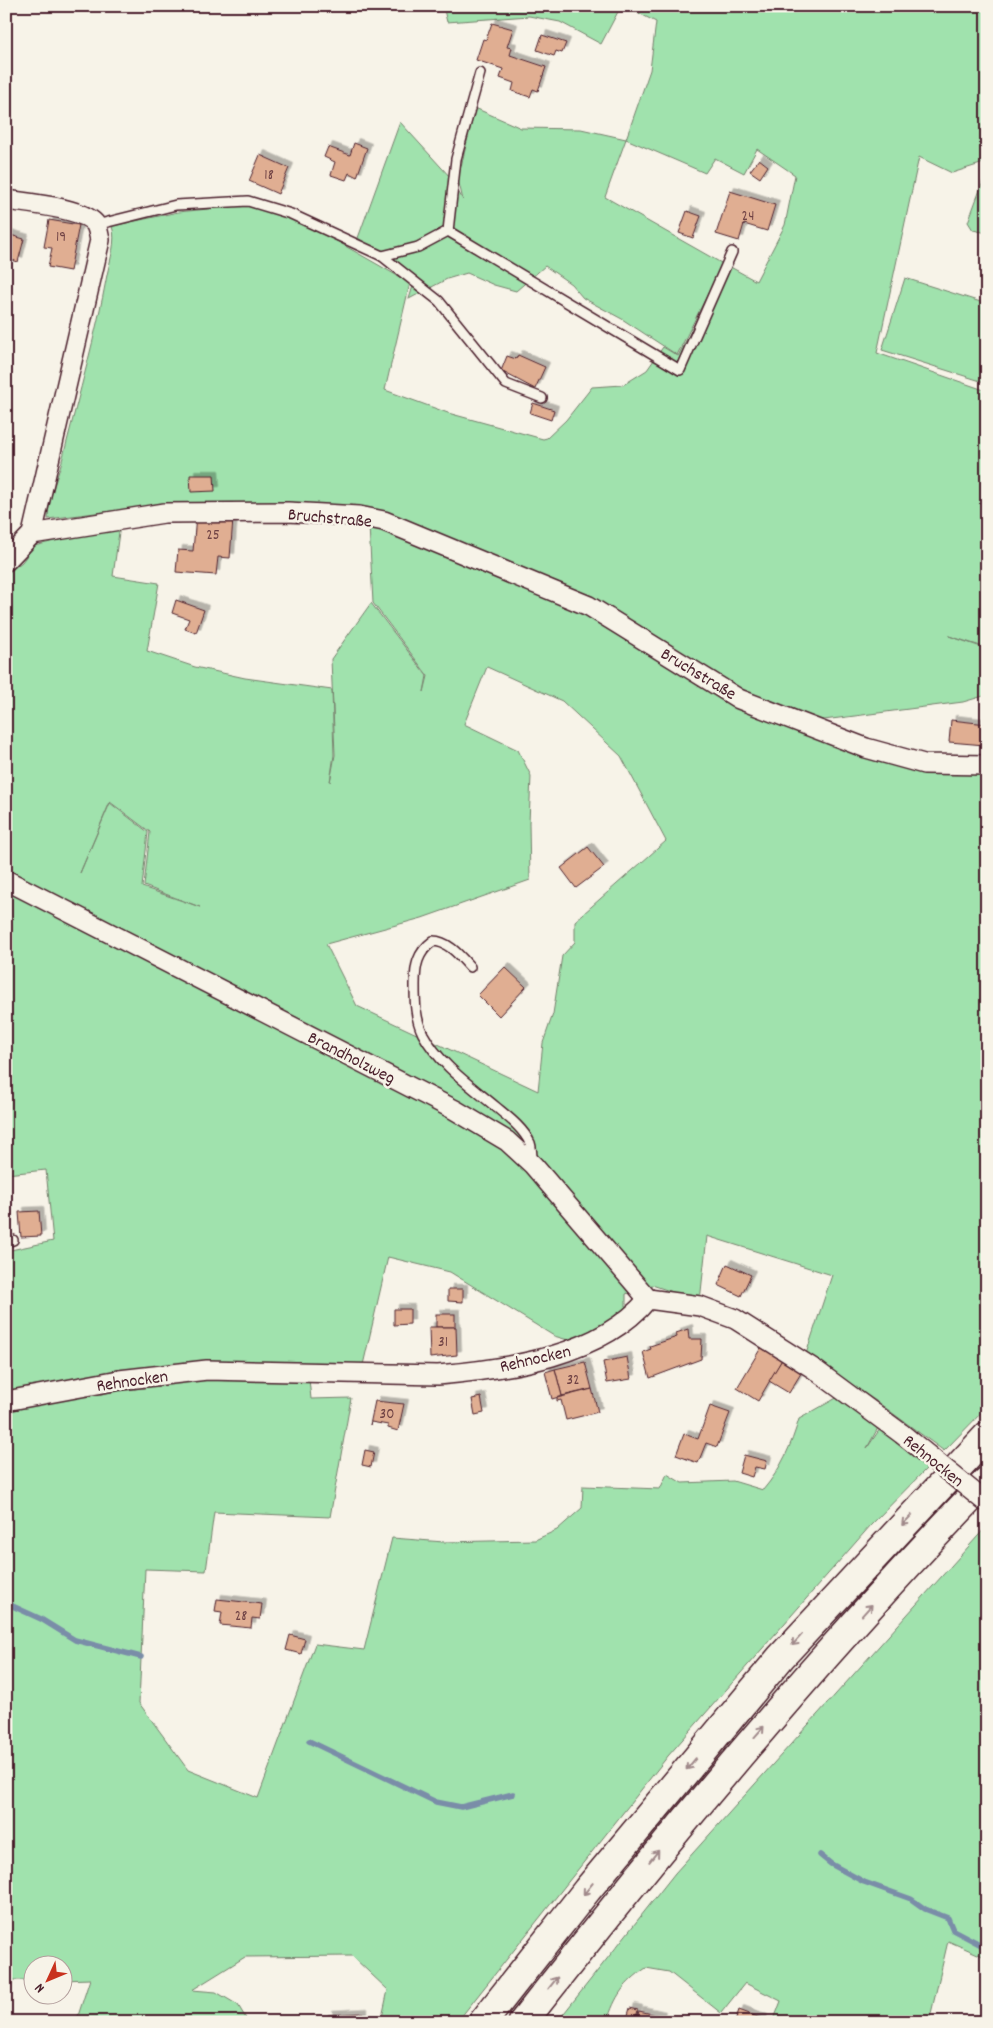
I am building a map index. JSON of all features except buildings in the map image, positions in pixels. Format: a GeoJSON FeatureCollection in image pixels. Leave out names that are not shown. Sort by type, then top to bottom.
{"type":"FeatureCollection","features":[{"type":"Feature","properties":{"kind":"highway"},"geometry":{"type":"LineString","coordinates":[[483,2022],[587,1890],[781,1657],[987,1436]]}},
{"type":"Feature","properties":{"kind":"highway"},"geometry":{"type":"LineString","coordinates":[[523,2022],[611,1909],[709,1790],[806,1678],[987,1481]]}},
{"type":"Feature","properties":{"kind":"street"},"geometry":{"type":"LineString","coordinates":[[6,200],[63,210],[88,217],[96,225],[100,240],[97,260],[32,534],[6,561]]}},
{"type":"Feature","properties":{"kind":"street","name":"Bruchstraße"},"geometry":{"type":"LineString","coordinates":[[32,534],[164,513],[288,512],[359,516],[384,522],[589,606],[739,699],[866,748],[924,764],[987,765]]}},
{"type":"Feature","properties":{"kind":"street","name":"Brandholzweg"},"geometry":{"type":"LineString","coordinates":[[6,880],[455,1110],[506,1140],[533,1165],[648,1299]]}},
{"type":"Feature","properties":{"kind":"street","name":"Rehnocken"},"geometry":{"type":"LineString","coordinates":[[6,1402],[119,1380],[207,1370],[438,1375],[473,1372],[507,1366],[579,1348],[606,1336],[635,1315],[648,1299],[700,1306],[735,1319],[814,1369],[902,1434],[987,1502]]}},
{"type":"Feature","properties":{"kind":"lane"},"geometry":{"type":"LineString","coordinates":[[448,231],[456,159],[480,74]]}},
{"type":"Feature","properties":{"kind":"lane"},"geometry":{"type":"LineString","coordinates":[[96,225],[176,205],[248,201],[291,214],[382,256],[439,301],[506,384],[542,398]]}},
{"type":"Feature","properties":{"kind":"lane"},"geometry":{"type":"LineString","coordinates":[[448,231],[680,370],[732,252]]}},
{"type":"Feature","properties":{"kind":"lane"},"geometry":{"type":"LineString","coordinates":[[382,256],[418,246],[448,231]]}},
{"type":"Feature","properties":{"kind":"lane"},"geometry":{"type":"LineString","coordinates":[[470,967],[445,944],[439,941],[433,941],[421,952],[415,970],[415,1009],[419,1024],[431,1047],[511,1119],[525,1135],[531,1146],[533,1165]]}},
{"type":"Feature","properties":{"kind":"green space"},"geometry":{"type":"Polygon","coordinates":[[[443,6],[621,6],[601,44],[560,22],[529,16],[447,22],[443,6]]]}},
{"type":"Feature","properties":{"kind":"green space"},"geometry":{"type":"Polygon","coordinates":[[[625,6],[987,6],[987,162],[952,173],[919,157],[877,353],[987,391],[987,648],[949,636],[987,649],[987,695],[963,702],[816,721],[747,696],[589,599],[381,514],[135,508],[48,519],[52,494],[98,320],[114,238],[112,226],[178,212],[248,205],[291,215],[410,283],[385,390],[448,413],[543,439],[547,438],[566,420],[592,387],[623,385],[647,370],[663,347],[678,356],[725,264],[756,281],[785,225],[795,175],[757,149],[744,173],[715,158],[705,173],[626,139],[650,70],[656,22],[625,6]]]}},
{"type":"Feature","properties":{"kind":"green space"},"geometry":{"type":"Polygon","coordinates":[[[475,108],[521,128],[581,129],[626,139],[605,197],[723,264],[677,355],[622,319],[583,298],[571,284],[545,266],[516,291],[494,285],[467,273],[447,279],[409,299],[416,276],[358,238],[400,122],[451,178],[463,200],[458,179],[475,108]]]}},
{"type":"Feature","properties":{"kind":"green space"},"geometry":{"type":"Polygon","coordinates":[[[987,171],[987,233],[973,230],[968,222],[987,171]]]}},
{"type":"Feature","properties":{"kind":"green space"},"geometry":{"type":"Polygon","coordinates":[[[905,278],[987,304],[987,383],[882,350],[905,278]]]}},
{"type":"Feature","properties":{"kind":"green space"},"geometry":{"type":"Polygon","coordinates":[[[120,525],[113,576],[159,583],[147,651],[195,667],[245,678],[332,690],[334,755],[330,782],[335,755],[331,659],[371,603],[427,676],[424,692],[428,676],[373,603],[369,525],[602,617],[756,714],[987,771],[987,1407],[944,1451],[876,1401],[806,1354],[832,1275],[707,1236],[700,1301],[652,1285],[626,1294],[626,1307],[601,1332],[575,1342],[554,1336],[450,1272],[388,1257],[363,1365],[148,1367],[6,1395],[6,1251],[53,1241],[46,1170],[6,1174],[6,574],[22,562],[34,546],[120,525]],[[487,667],[464,724],[518,750],[531,776],[529,823],[530,880],[422,918],[326,944],[357,1006],[538,1091],[543,1043],[553,1014],[562,956],[575,942],[575,921],[666,841],[621,756],[562,701],[487,667]],[[110,802],[80,873],[110,803],[148,832],[142,887],[200,907],[144,886],[150,832],[110,802]]]}},
{"type":"Feature","properties":{"kind":"green space"},"geometry":{"type":"Polygon","coordinates":[[[206,1379],[309,1379],[311,1399],[351,1398],[330,1517],[214,1512],[206,1571],[145,1569],[139,1703],[188,1770],[258,1798],[315,1644],[364,1650],[392,1538],[444,1542],[535,1540],[557,1530],[582,1508],[583,1486],[660,1489],[667,1474],[682,1483],[733,1481],[763,1490],[785,1457],[799,1419],[840,1396],[878,1428],[867,1448],[880,1429],[927,1468],[871,1525],[668,1756],[457,2022],[381,2022],[388,1990],[352,1956],[245,1957],[192,1990],[216,1992],[238,2005],[248,2022],[76,2022],[90,1979],[72,1980],[72,1956],[22,1956],[22,1980],[6,1980],[6,1407],[206,1379]]]}},
{"type":"Feature","properties":{"kind":"green space"},"geometry":{"type":"Polygon","coordinates":[[[987,1526],[987,1958],[948,1941],[929,2022],[773,2022],[781,2001],[745,1983],[721,2013],[669,1972],[646,1968],[621,1991],[613,2005],[607,2022],[557,2022],[675,1873],[987,1526]]]}},
{"type":"Feature","properties":{"kind":"waterway"},"geometry":{"type":"LineString","coordinates":[[6,1603],[41,1619],[75,1640],[141,1657]]}},
{"type":"Feature","properties":{"kind":"waterway"},"geometry":{"type":"LineString","coordinates":[[309,1741],[436,1802],[461,1807],[513,1794]]}},
{"type":"Feature","properties":{"kind":"waterway"},"geometry":{"type":"LineString","coordinates":[[820,1855],[831,1864],[864,1882],[911,1899],[925,1909],[948,1918],[953,1930],[987,1948]]}}]}
